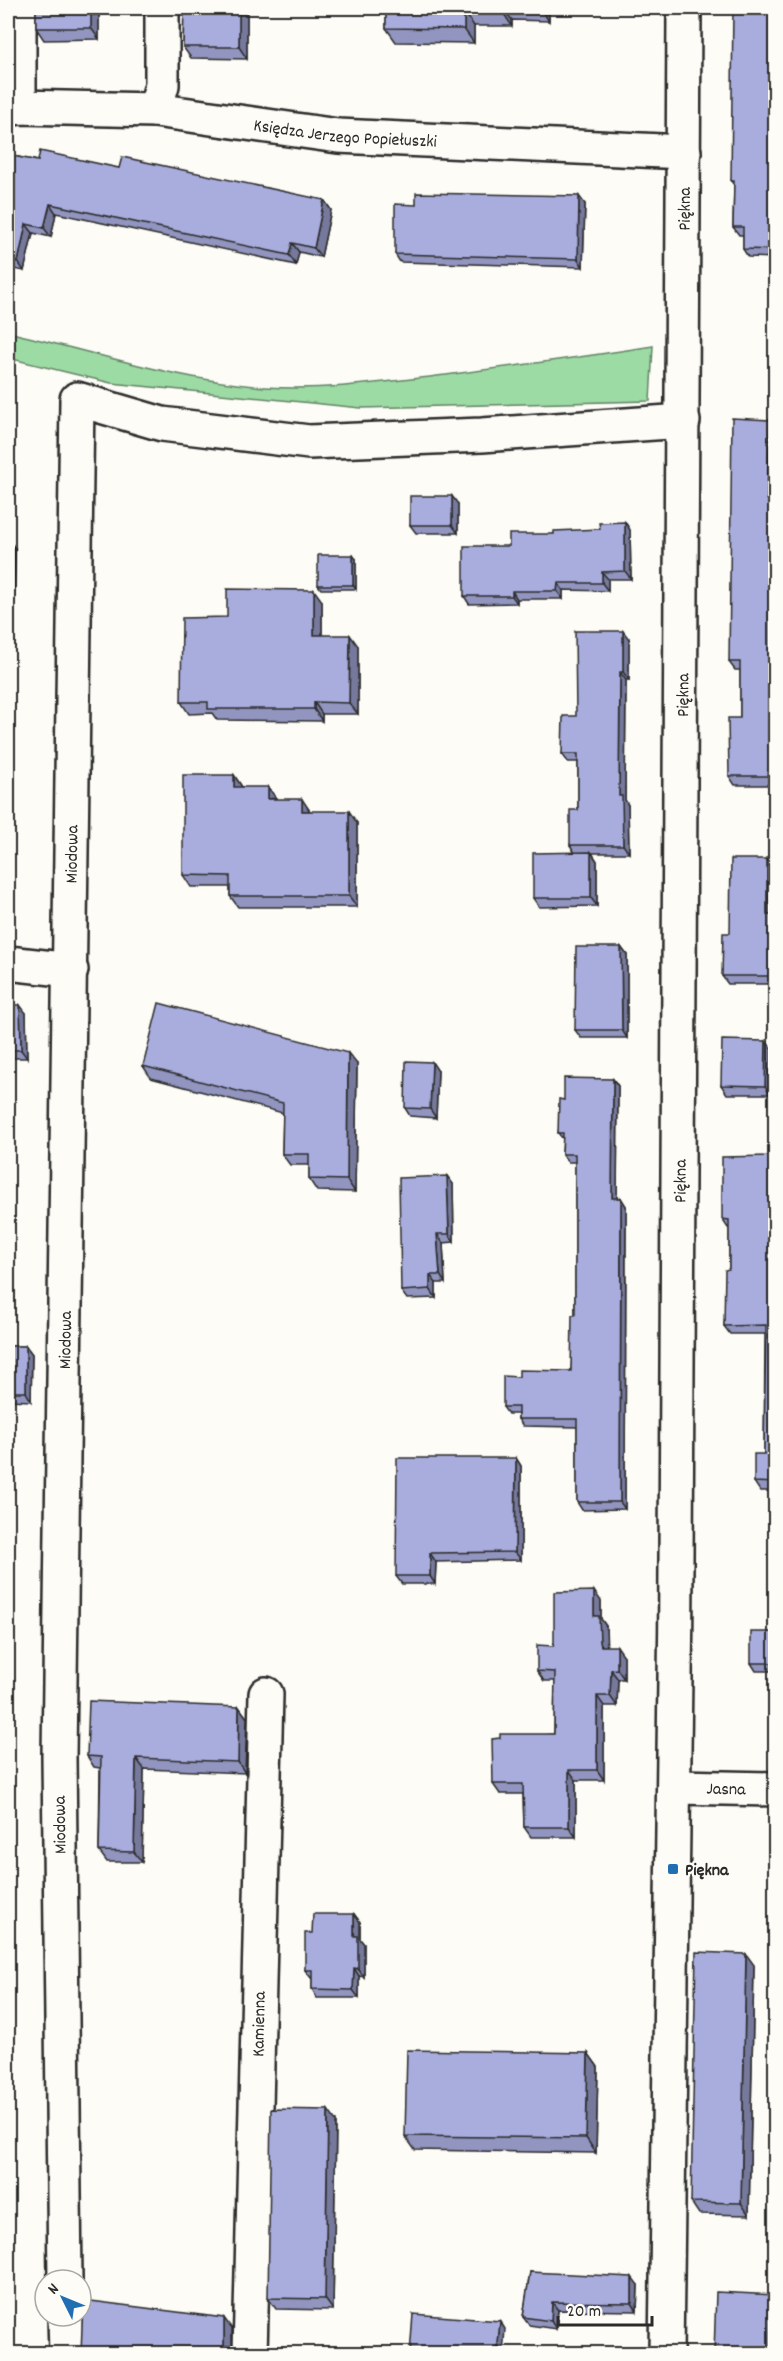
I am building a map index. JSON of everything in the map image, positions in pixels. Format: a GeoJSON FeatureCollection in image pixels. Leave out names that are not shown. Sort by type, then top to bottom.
{"type":"FeatureCollection","features":[{"type":"Feature","properties":{"kind":"street"},"geometry":{"type":"LineString","coordinates":[[13,108],[19,8]]}},
{"type":"Feature","properties":{"kind":"street"},"geometry":{"type":"LineString","coordinates":[[155,110],[162,85],[162,8]]}},
{"type":"Feature","properties":{"kind":"street","name":"Piękna"},"geometry":{"type":"LineString","coordinates":[[666,2354],[676,1787],[683,421],[686,336],[684,8]]}},
{"type":"Feature","properties":{"kind":"street","name":"Księdza Jerzego Popiełuszki"},"geometry":{"type":"LineString","coordinates":[[13,108],[155,110],[338,136],[684,152]]}},
{"type":"Feature","properties":{"kind":"street","name":"Miodowa"},"geometry":{"type":"LineString","coordinates":[[65,2268],[58,1757],[71,970],[74,477],[77,399],[162,424],[309,442],[482,435],[683,421]]}},
{"type":"Feature","properties":{"kind":"street"},"geometry":{"type":"LineString","coordinates":[[8,963],[71,970]]}},
{"type":"Feature","properties":{"kind":"street","name":"Kamienna"},"geometry":{"type":"LineString","coordinates":[[250,2354],[266,1694]]}},
{"type":"Feature","properties":{"kind":"street","name":"Jasna"},"geometry":{"type":"LineString","coordinates":[[676,1787],[776,1789]]}},
{"type":"Feature","properties":{"kind":"street"},"geometry":{"type":"LineString","coordinates":[[65,2328],[66,2354]]}},
{"type":"Feature","properties":{"kind":"green space"},"geometry":{"type":"Polygon","coordinates":[[[8,332],[167,372],[232,383],[288,388],[333,387],[401,380],[653,346],[650,401],[361,408],[111,383],[8,358],[8,332]]]}},
{"type":"Feature","properties":{"kind":"building"},"geometry":{"type":"Polygon","coordinates":[[[36,8],[91,8],[91,28],[36,28],[36,8]]]}},
{"type":"Feature","properties":{"kind":"building"},"geometry":{"type":"Polygon","coordinates":[[[184,8],[239,8],[239,47],[183,47],[184,8]]]}},
{"type":"Feature","properties":{"kind":"building"},"geometry":{"type":"Polygon","coordinates":[[[386,8],[502,8],[502,11],[464,11],[464,29],[386,28],[386,8]]]}},
{"type":"Feature","properties":{"kind":"building"},"geometry":{"type":"Polygon","coordinates":[[[733,8],[776,8],[776,250],[743,249],[743,227],[733,227],[734,181],[731,181],[733,8]]]}},
{"type":"Feature","properties":{"kind":"building"},"geometry":{"type":"Polygon","coordinates":[[[40,151],[119,168],[122,157],[324,200],[314,248],[292,243],[289,255],[50,204],[44,228],[26,224],[18,262],[8,260],[8,155],[38,161],[40,151]]]}},
{"type":"Feature","properties":{"kind":"building"},"geometry":{"type":"Polygon","coordinates":[[[416,193],[579,196],[578,259],[395,254],[395,204],[416,205],[416,193]]]}},
{"type":"Feature","properties":{"kind":"building"},"geometry":{"type":"Polygon","coordinates":[[[732,418],[770,420],[767,499],[776,499],[776,782],[769,776],[729,776],[728,718],[740,718],[740,662],[729,662],[732,418]]]}},
{"type":"Feature","properties":{"kind":"building"},"geometry":{"type":"Polygon","coordinates":[[[410,496],[452,496],[452,525],[410,525],[410,496]]]}},
{"type":"Feature","properties":{"kind":"building"},"geometry":{"type":"Polygon","coordinates":[[[625,522],[625,571],[602,572],[602,583],[558,583],[557,591],[512,591],[512,596],[464,596],[464,546],[509,546],[509,534],[554,534],[554,531],[600,529],[599,523],[625,522]]]}},
{"type":"Feature","properties":{"kind":"building"},"geometry":{"type":"Polygon","coordinates":[[[8,540],[9,540],[8,589],[8,540]]]}},
{"type":"Feature","properties":{"kind":"building"},"geometry":{"type":"Polygon","coordinates":[[[318,555],[353,555],[353,585],[318,585],[318,555]]]}},
{"type":"Feature","properties":{"kind":"building"},"geometry":{"type":"Polygon","coordinates":[[[227,589],[314,590],[314,635],[350,635],[349,703],[314,702],[314,709],[208,709],[208,702],[181,702],[182,618],[227,617],[227,589]]]}},
{"type":"Feature","properties":{"kind":"building"},"geometry":{"type":"Polygon","coordinates":[[[575,631],[623,631],[623,672],[620,672],[619,796],[622,796],[623,845],[570,845],[570,810],[578,810],[578,754],[562,754],[563,716],[576,716],[575,631]]]}},
{"type":"Feature","properties":{"kind":"building"},"geometry":{"type":"Polygon","coordinates":[[[183,775],[234,775],[234,787],[268,787],[268,799],[302,799],[302,811],[349,811],[349,896],[230,896],[230,876],[183,875],[183,775]]]}},
{"type":"Feature","properties":{"kind":"building"},"geometry":{"type":"Polygon","coordinates":[[[591,852],[591,898],[533,898],[533,853],[591,852]]]}},
{"type":"Feature","properties":{"kind":"building"},"geometry":{"type":"Polygon","coordinates":[[[731,859],[767,859],[767,915],[776,915],[776,976],[722,976],[723,933],[730,933],[731,859]]]}},
{"type":"Feature","properties":{"kind":"building"},"geometry":{"type":"Polygon","coordinates":[[[576,947],[621,947],[622,1030],[575,1030],[576,947]]]}},
{"type":"Feature","properties":{"kind":"building"},"geometry":{"type":"Polygon","coordinates":[[[159,1003],[348,1053],[347,1180],[309,1179],[309,1154],[282,1154],[283,1103],[143,1066],[159,1003]]]}},
{"type":"Feature","properties":{"kind":"building"},"geometry":{"type":"Polygon","coordinates":[[[8,1005],[20,1005],[21,1050],[8,1050],[8,1005]]]}},
{"type":"Feature","properties":{"kind":"building"},"geometry":{"type":"Polygon","coordinates":[[[722,1040],[766,1041],[765,1086],[721,1085],[722,1040]]]}},
{"type":"Feature","properties":{"kind":"building"},"geometry":{"type":"Polygon","coordinates":[[[406,1061],[432,1062],[430,1109],[405,1108],[406,1061]]]}},
{"type":"Feature","properties":{"kind":"building"},"geometry":{"type":"Polygon","coordinates":[[[564,1078],[613,1079],[612,1198],[621,1198],[620,1502],[577,1502],[577,1419],[518,1419],[518,1407],[503,1407],[503,1376],[519,1377],[519,1370],[571,1371],[572,1315],[575,1315],[575,1154],[562,1154],[563,1133],[558,1133],[559,1099],[564,1100],[564,1078]]]}},
{"type":"Feature","properties":{"kind":"building"},"geometry":{"type":"Polygon","coordinates":[[[776,1156],[776,1483],[754,1482],[754,1454],[764,1454],[766,1325],[724,1326],[725,1270],[729,1269],[729,1220],[722,1219],[722,1157],[776,1156]]]}},
{"type":"Feature","properties":{"kind":"building"},"geometry":{"type":"Polygon","coordinates":[[[447,1176],[449,1234],[437,1234],[440,1275],[430,1275],[430,1289],[401,1291],[399,1178],[447,1176]]]}},
{"type":"Feature","properties":{"kind":"building"},"geometry":{"type":"Polygon","coordinates":[[[8,1346],[26,1346],[26,1392],[8,1392],[8,1346]]]}},
{"type":"Feature","properties":{"kind":"building"},"geometry":{"type":"Polygon","coordinates":[[[397,1458],[516,1458],[515,1552],[430,1553],[430,1576],[396,1576],[397,1458]]]}},
{"type":"Feature","properties":{"kind":"building"},"geometry":{"type":"Polygon","coordinates":[[[594,1591],[594,1616],[599,1616],[601,1646],[617,1646],[617,1669],[611,1670],[610,1696],[597,1696],[597,1770],[569,1770],[569,1827],[524,1827],[523,1784],[493,1784],[492,1739],[500,1738],[500,1734],[554,1734],[555,1672],[537,1671],[537,1645],[553,1646],[554,1592],[594,1591]]]}},
{"type":"Feature","properties":{"kind":"building"},"geometry":{"type":"Polygon","coordinates":[[[751,1632],[776,1632],[776,1663],[751,1663],[751,1632]]]}},
{"type":"Feature","properties":{"kind":"building"},"geometry":{"type":"Polygon","coordinates":[[[89,1701],[239,1707],[238,1762],[136,1758],[134,1852],[99,1851],[101,1757],[87,1756],[89,1701]]]}},
{"type":"Feature","properties":{"kind":"building"},"geometry":{"type":"Polygon","coordinates":[[[313,1914],[354,1914],[354,1936],[358,1936],[358,1969],[354,1968],[353,1990],[312,1989],[312,1970],[305,1970],[305,1933],[312,1933],[313,1914]]]}},
{"type":"Feature","properties":{"kind":"building"},"geometry":{"type":"Polygon","coordinates":[[[696,1952],[746,1954],[741,2203],[691,2202],[696,1952]]]}},
{"type":"Feature","properties":{"kind":"building"},"geometry":{"type":"Polygon","coordinates":[[[407,2050],[588,2053],[586,2138],[405,2136],[407,2050]]]}},
{"type":"Feature","properties":{"kind":"building"},"geometry":{"type":"Polygon","coordinates":[[[271,2109],[328,2110],[325,2299],[268,2298],[271,2109]]]}},
{"type":"Feature","properties":{"kind":"building"},"geometry":{"type":"Polygon","coordinates":[[[530,2272],[632,2277],[632,2303],[552,2302],[551,2321],[523,2317],[530,2272]]]}},
{"type":"Feature","properties":{"kind":"building"},"geometry":{"type":"Polygon","coordinates":[[[716,2292],[776,2295],[776,2354],[714,2354],[716,2292]]]}},
{"type":"Feature","properties":{"kind":"building"},"geometry":{"type":"Polygon","coordinates":[[[93,2301],[224,2318],[224,2354],[81,2354],[82,2328],[93,2328],[93,2301]]]}},
{"type":"Feature","properties":{"kind":"building"},"geometry":{"type":"Polygon","coordinates":[[[413,2314],[500,2321],[497,2354],[410,2354],[413,2314]]]}},
{"type":"Feature","properties":{"kind":"place","name":"Piękna"},"geometry":{"type":"Point","coordinates":[673,1869]}}]}
